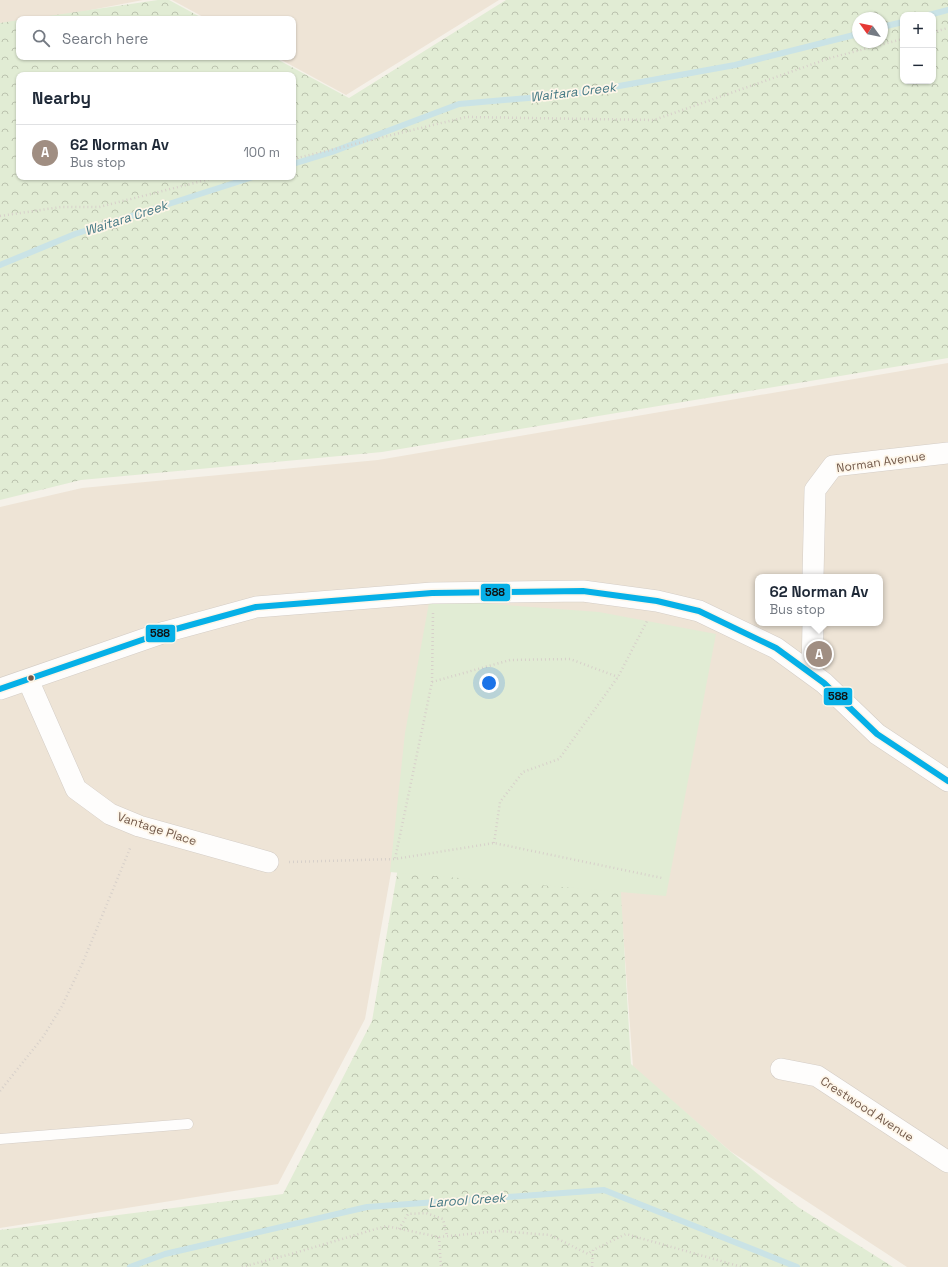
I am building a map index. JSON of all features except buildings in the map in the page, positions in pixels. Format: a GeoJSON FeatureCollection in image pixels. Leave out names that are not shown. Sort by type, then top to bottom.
{"type":"FeatureCollection","features":[{"type":"Feature","properties":{"kind":"street","name":"Norman Avenue"},"geometry":{"type":"LineString","coordinates":[[813,574],[815,490],[833,466],[948,453]]}},
{"type":"Feature","properties":{"kind":"street"},"geometry":{"type":"LineString","coordinates":[[0,689],[164,632],[256,608],[432,593],[583,591],[657,601],[699,611],[776,648],[824,683],[877,734],[948,781]]}},
{"type":"Feature","properties":{"kind":"street"},"geometry":{"type":"LineString","coordinates":[[812,674],[813,626]]}},
{"type":"Feature","properties":{"kind":"street","name":"Vantage Place"},"geometry":{"type":"LineString","coordinates":[[28,680],[76,789],[110,814],[139,826],[268,862]]}},
{"type":"Feature","properties":{"kind":"street","name":"Crestwood Avenue"},"geometry":{"type":"LineString","coordinates":[[780,1069],[817,1076],[948,1162]]}},
{"type":"Feature","properties":{"kind":"lane"},"geometry":{"type":"LineString","coordinates":[[0,1139],[188,1124]]}},
{"type":"Feature","properties":{"kind":"path"},"geometry":{"type":"LineString","coordinates":[[936,31],[948,28]]}},
{"type":"Feature","properties":{"kind":"path"},"geometry":{"type":"LineString","coordinates":[[296,158],[466,117],[654,120],[830,58],[900,40]]}},
{"type":"Feature","properties":{"kind":"path"},"geometry":{"type":"LineString","coordinates":[[0,216],[61,207],[99,207],[206,180]]}},
{"type":"Feature","properties":{"kind":"path"},"geometry":{"type":"LineString","coordinates":[[395,859],[432,682],[432,593]]}},
{"type":"Feature","properties":{"kind":"path"},"geometry":{"type":"LineString","coordinates":[[494,844],[500,802],[523,772],[559,759],[618,677],[657,601]]}},
{"type":"Feature","properties":{"kind":"path"},"geometry":{"type":"LineString","coordinates":[[432,682],[510,660],[570,659],[618,677]]}},
{"type":"Feature","properties":{"kind":"path"},"geometry":{"type":"LineString","coordinates":[[0,1091],[43,1037],[62,1006],[83,962],[139,826]]}},
{"type":"Feature","properties":{"kind":"path"},"geometry":{"type":"LineString","coordinates":[[268,862],[395,859],[494,844],[662,878]]}},
{"type":"Feature","properties":{"kind":"path"},"geometry":{"type":"LineString","coordinates":[[399,1229],[408,1214],[426,1213],[443,1219],[447,1236]]}},
{"type":"Feature","properties":{"kind":"path"},"geometry":{"type":"LineString","coordinates":[[242,1267],[386,1226],[439,1237],[499,1231],[550,1235],[588,1254],[593,1250],[626,1234],[742,1267]]}},
{"type":"Feature","properties":{"kind":"path"},"geometry":{"type":"LineString","coordinates":[[439,1237],[441,1267]]}},
{"type":"Feature","properties":{"kind":"path"},"geometry":{"type":"LineString","coordinates":[[592,1267],[593,1250]]}},
{"type":"Feature","properties":{"kind":"shaded area"},"geometry":{"type":"Polygon","coordinates":[[[0,0],[143,0],[60,16],[16,16],[16,25],[0,28],[0,0]]]}},
{"type":"Feature","properties":{"kind":"shaded area"},"geometry":{"type":"Polygon","coordinates":[[[172,0],[499,0],[346,95],[282,60],[296,60],[296,16],[201,16],[172,0]]]}},
{"type":"Feature","properties":{"kind":"shaded area"},"geometry":{"type":"Polygon","coordinates":[[[948,363],[948,1267],[907,1267],[730,1151],[633,1067],[610,755],[420,709],[365,1019],[278,1184],[0,1228],[0,507],[82,488],[378,460],[948,363]]]}},
{"type":"Feature","properties":{"kind":"green space"},"geometry":{"type":"Polygon","coordinates":[[[158,0],[169,0],[198,16],[49,16],[158,0]]]}},
{"type":"Feature","properties":{"kind":"green space"},"geometry":{"type":"Polygon","coordinates":[[[506,0],[948,0],[948,358],[382,452],[81,480],[0,500],[0,23],[16,20],[16,60],[279,60],[349,98],[506,0]]]}},
{"type":"Feature","properties":{"kind":"green space"},"geometry":{"type":"Polygon","coordinates":[[[429,603],[479,603],[599,612],[716,634],[666,896],[390,872],[405,733],[429,603]]]}},
{"type":"Feature","properties":{"kind":"green space"},"geometry":{"type":"Polygon","coordinates":[[[440,620],[613,758],[631,1064],[731,1152],[798,1207],[893,1267],[0,1267],[0,1230],[283,1194],[372,1021],[440,620]]]}},
{"type":"Feature","properties":{"kind":"waterway","name":"Waitara Creek"},"geometry":{"type":"LineString","coordinates":[[936,13],[948,10]]}},
{"type":"Feature","properties":{"kind":"waterway","name":"Waitara Creek"},"geometry":{"type":"LineString","coordinates":[[888,26],[900,23]]}},
{"type":"Feature","properties":{"kind":"waterway","name":"Waitara Creek"},"geometry":{"type":"LineString","coordinates":[[296,163],[332,152],[459,104],[575,94],[735,65],[852,36]]}},
{"type":"Feature","properties":{"kind":"waterway","name":"Waitara Creek"},"geometry":{"type":"LineString","coordinates":[[0,265],[75,234],[244,180]]}},
{"type":"Feature","properties":{"kind":"waterway","name":"Larool Creek"},"geometry":{"type":"LineString","coordinates":[[130,1267],[165,1254],[367,1207],[604,1190],[797,1267]]}},
{"type":"Feature","properties":{"kind":"transit line","name":"588"},"geometry":{"type":"LineString","coordinates":[[0,689],[165,632],[256,607],[432,593],[583,591],[657,601],[699,611],[776,648],[824,683],[877,734],[948,781]]}},
{"type":"Feature","properties":{"kind":"place","name":"62 Norman Av"},"geometry":{"type":"Point","coordinates":[819,654]}}]}
